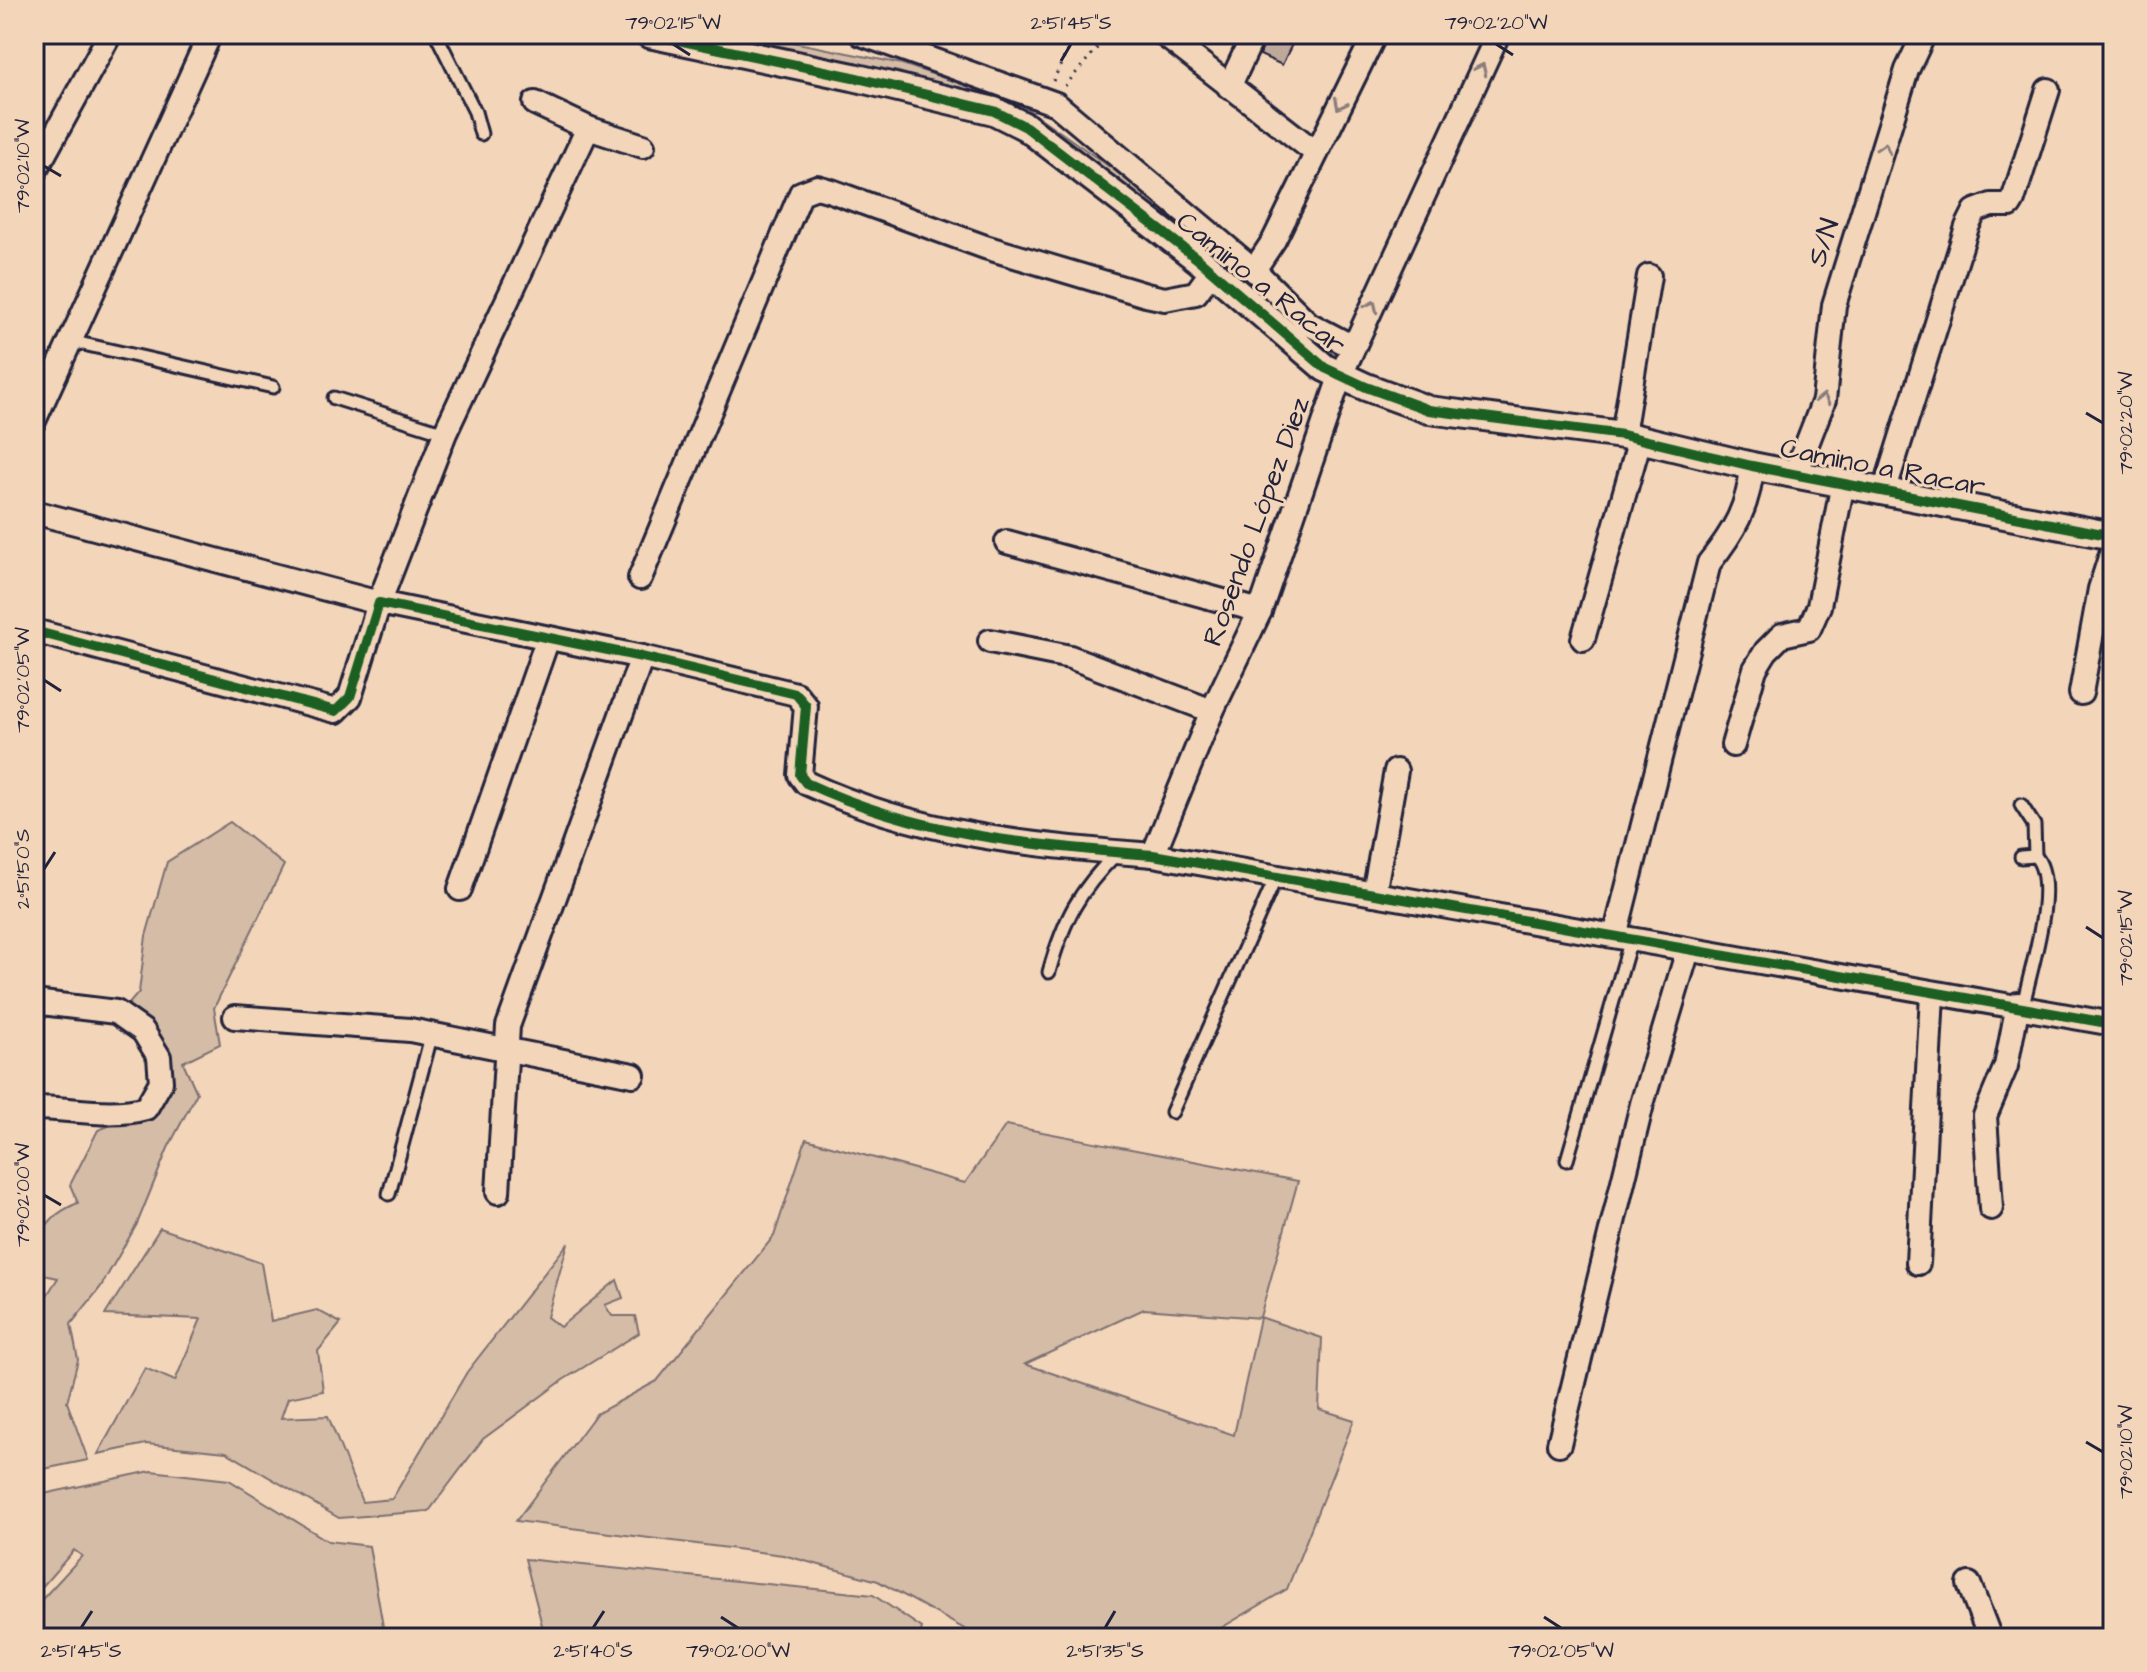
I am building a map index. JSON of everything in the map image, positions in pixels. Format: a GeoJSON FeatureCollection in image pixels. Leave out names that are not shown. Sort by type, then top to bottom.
{"type":"FeatureCollection","features":[{"type":"Feature","properties":{"kind":"street"},"geometry":{"type":"LineString","coordinates":[[34,173],[110,34]]}},
{"type":"Feature","properties":{"kind":"street"},"geometry":{"type":"LineString","coordinates":[[34,421],[210,34]]}},
{"type":"Feature","properties":{"kind":"street","name":"Camino a Racar"},"geometry":{"type":"LineString","coordinates":[[649,34],[853,77],[994,111],[1026,127],[1212,271],[1333,372],[1429,410],[1631,437],[1752,466],[1885,489],[2113,536]]}},
{"type":"Feature","properties":{"kind":"street"},"geometry":{"type":"LineString","coordinates":[[863,34],[1056,104],[1250,267],[1309,324],[1347,344],[1356,340]]}},
{"type":"Feature","properties":{"kind":"street"},"geometry":{"type":"LineString","coordinates":[[1163,34],[1315,152]]}},
{"type":"Feature","properties":{"kind":"street"},"geometry":{"type":"LineString","coordinates":[[1229,87],[1254,34]]}},
{"type":"Feature","properties":{"kind":"street"},"geometry":{"type":"LineString","coordinates":[[1250,267],[1274,240],[1375,34]]}},
{"type":"Feature","properties":{"kind":"street","name":"Rosendo López Diez"},"geometry":{"type":"LineString","coordinates":[[1153,855],[1212,711],[1260,611],[1333,372],[1356,340],[1498,34]]}},
{"type":"Feature","properties":{"kind":"street","name":"S/N"},"geometry":{"type":"LineString","coordinates":[[1796,472],[1824,400],[1834,305],[1907,70],[1924,34]]}},
{"type":"Feature","properties":{"kind":"street"},"geometry":{"type":"LineString","coordinates":[[1885,489],[1967,227],[1975,211],[1991,205],[2010,205],[2013,200],[2048,90]]}},
{"type":"Feature","properties":{"kind":"street"},"geometry":{"type":"LineString","coordinates":[[535,103],[588,128],[643,146]]}},
{"type":"Feature","properties":{"kind":"street"},"geometry":{"type":"LineString","coordinates":[[34,631],[336,711],[350,697],[379,603],[445,433],[588,128]]}},
{"type":"Feature","properties":{"kind":"street"},"geometry":{"type":"LineString","coordinates":[[640,578],[667,505],[801,193],[817,187],[831,191],[985,247],[1165,299],[1196,293],[1212,271]]}},
{"type":"Feature","properties":{"kind":"street"},"geometry":{"type":"LineString","coordinates":[[1583,639],[1631,437],[1649,276]]}},
{"type":"Feature","properties":{"kind":"street"},"geometry":{"type":"LineString","coordinates":[[1623,937],[1709,563],[1735,531],[1750,491],[1752,466]]}},
{"type":"Feature","properties":{"kind":"street"},"geometry":{"type":"LineString","coordinates":[[1733,745],[1755,669],[1782,635],[1809,629],[1819,606],[1843,483]]}},
{"type":"Feature","properties":{"kind":"street"},"geometry":{"type":"LineString","coordinates":[[34,512],[379,603],[642,657],[796,694],[806,706],[800,775],[806,783],[903,821],[1036,847],[1153,855],[1932,994],[2018,1004],[2113,1024]]}},
{"type":"Feature","properties":{"kind":"street"},"geometry":{"type":"LineString","coordinates":[[1007,542],[1260,611]]}},
{"type":"Feature","properties":{"kind":"street"},"geometry":{"type":"LineString","coordinates":[[2081,693],[2100,589],[2113,548]]}},
{"type":"Feature","properties":{"kind":"street"},"geometry":{"type":"LineString","coordinates":[[460,889],[548,638]]}},
{"type":"Feature","properties":{"kind":"street"},"geometry":{"type":"LineString","coordinates":[[990,641],[1070,657],[1212,711]]}},
{"type":"Feature","properties":{"kind":"street"},"geometry":{"type":"LineString","coordinates":[[498,1192],[508,1026],[642,657]]}},
{"type":"Feature","properties":{"kind":"street"},"geometry":{"type":"LineString","coordinates":[[1374,894],[1396,771]]}},
{"type":"Feature","properties":{"kind":"street"},"geometry":{"type":"LineString","coordinates":[[1559,1444],[1642,1104],[1688,950]]}},
{"type":"Feature","properties":{"kind":"street"},"geometry":{"type":"LineString","coordinates":[[1918,1263],[1932,994]]}},
{"type":"Feature","properties":{"kind":"street"},"geometry":{"type":"LineString","coordinates":[[34,1002],[116,1012],[143,1031],[159,1057],[161,1082],[146,1108],[128,1113],[75,1107],[34,1108]]}},
{"type":"Feature","properties":{"kind":"street"},"geometry":{"type":"LineString","coordinates":[[1991,1208],[1985,1116],[2006,1066],[2018,1004]]}},
{"type":"Feature","properties":{"kind":"street"},"geometry":{"type":"LineString","coordinates":[[235,1017],[432,1033],[633,1075]]}},
{"type":"Feature","properties":{"kind":"street"},"geometry":{"type":"LineString","coordinates":[[1969,1584],[1990,1638]]}},
{"type":"Feature","properties":{"kind":"lane"},"geometry":{"type":"LineString","coordinates":[[436,34],[475,112],[481,134]]}},
{"type":"Feature","properties":{"kind":"lane"},"geometry":{"type":"LineString","coordinates":[[70,341],[273,387]]}},
{"type":"Feature","properties":{"kind":"lane"},"geometry":{"type":"LineString","coordinates":[[334,398],[445,433]]}},
{"type":"Feature","properties":{"kind":"lane"},"geometry":{"type":"LineString","coordinates":[[2018,1004],[2025,997],[2046,894],[2044,865],[2035,856],[2034,825],[2021,805]]}},
{"type":"Feature","properties":{"kind":"lane"},"geometry":{"type":"LineString","coordinates":[[1049,972],[1070,910],[1088,881],[1117,853]]}},
{"type":"Feature","properties":{"kind":"lane"},"geometry":{"type":"LineString","coordinates":[[2021,857],[2035,856]]}},
{"type":"Feature","properties":{"kind":"lane"},"geometry":{"type":"LineString","coordinates":[[1172,1112],[1276,877]]}},
{"type":"Feature","properties":{"kind":"lane"},"geometry":{"type":"LineString","coordinates":[[1567,1160],[1623,937]]}},
{"type":"Feature","properties":{"kind":"lane"},"geometry":{"type":"LineString","coordinates":[[389,1194],[432,1033]]}},
{"type":"Feature","properties":{"kind":"path"},"geometry":{"type":"LineString","coordinates":[[1050,86],[1075,34]]}},
{"type":"Feature","properties":{"kind":"path"},"geometry":{"type":"LineString","coordinates":[[1061,90],[1109,34]]}},
{"type":"Feature","properties":{"kind":"shaded area"},"geometry":{"type":"Polygon","coordinates":[[[704,34],[753,34],[902,64],[1019,103],[1171,210],[1252,274],[1238,274],[1171,219],[1085,159],[966,92],[899,72],[704,34]]]}},
{"type":"Feature","properties":{"kind":"shaded area"},"geometry":{"type":"Polygon","coordinates":[[[230,822],[284,865],[214,1008],[220,1044],[183,1062],[197,1093],[168,1148],[137,1224],[100,1288],[71,1324],[78,1360],[67,1402],[88,1460],[34,1471],[34,1363],[42,1303],[58,1278],[34,1273],[39,1239],[57,1214],[78,1203],[70,1185],[98,1130],[130,1118],[166,1053],[153,1026],[127,1006],[139,992],[146,936],[167,862],[230,822]]]}},
{"type":"Feature","properties":{"kind":"shaded area"},"geometry":{"type":"Polygon","coordinates":[[[1006,1125],[1298,1181],[1260,1317],[1322,1338],[1319,1409],[1354,1420],[1287,1589],[1204,1638],[981,1638],[878,1581],[783,1555],[516,1521],[596,1414],[657,1381],[774,1236],[806,1139],[965,1183],[1006,1125]],[[1144,1309],[1025,1364],[1234,1435],[1260,1318],[1144,1309]]]}},
{"type":"Feature","properties":{"kind":"shaded area"},"geometry":{"type":"Polygon","coordinates":[[[160,1228],[261,1263],[271,1321],[317,1310],[341,1323],[318,1351],[323,1391],[288,1398],[281,1418],[328,1416],[362,1502],[392,1499],[467,1372],[568,1243],[547,1317],[560,1327],[617,1280],[623,1298],[605,1305],[612,1316],[635,1316],[639,1333],[563,1380],[483,1439],[429,1511],[339,1518],[226,1452],[146,1444],[98,1454],[145,1368],[175,1381],[201,1319],[105,1315],[160,1228]]]}},
{"type":"Feature","properties":{"kind":"shaded area"},"geometry":{"type":"Polygon","coordinates":[[[151,1471],[229,1480],[328,1541],[369,1546],[385,1638],[34,1638],[34,1608],[82,1556],[74,1550],[34,1596],[34,1496],[151,1471]]]}},
{"type":"Feature","properties":{"kind":"shaded area"},"geometry":{"type":"Polygon","coordinates":[[[525,1559],[873,1595],[922,1628],[919,1638],[538,1638],[543,1629],[525,1559]]]}},
{"type":"Feature","properties":{"kind":"building"},"geometry":{"type":"Polygon","coordinates":[[[1268,34],[1297,34],[1282,65],[1260,55],[1268,34]]]}},
{"type":"Feature","properties":{"kind":"cycle path"},"geometry":{"type":"LineString","coordinates":[[649,34],[853,77],[994,111],[1026,127],[1199,260],[1325,368],[1429,410],[1623,435],[1752,466],[2113,536]]}},
{"type":"Feature","properties":{"kind":"cycle path"},"geometry":{"type":"LineString","coordinates":[[34,631],[336,711],[350,697],[379,603],[642,657],[796,694],[806,706],[800,775],[806,783],[848,801],[933,826],[1019,842],[1153,855],[2113,1024]]}}]}
